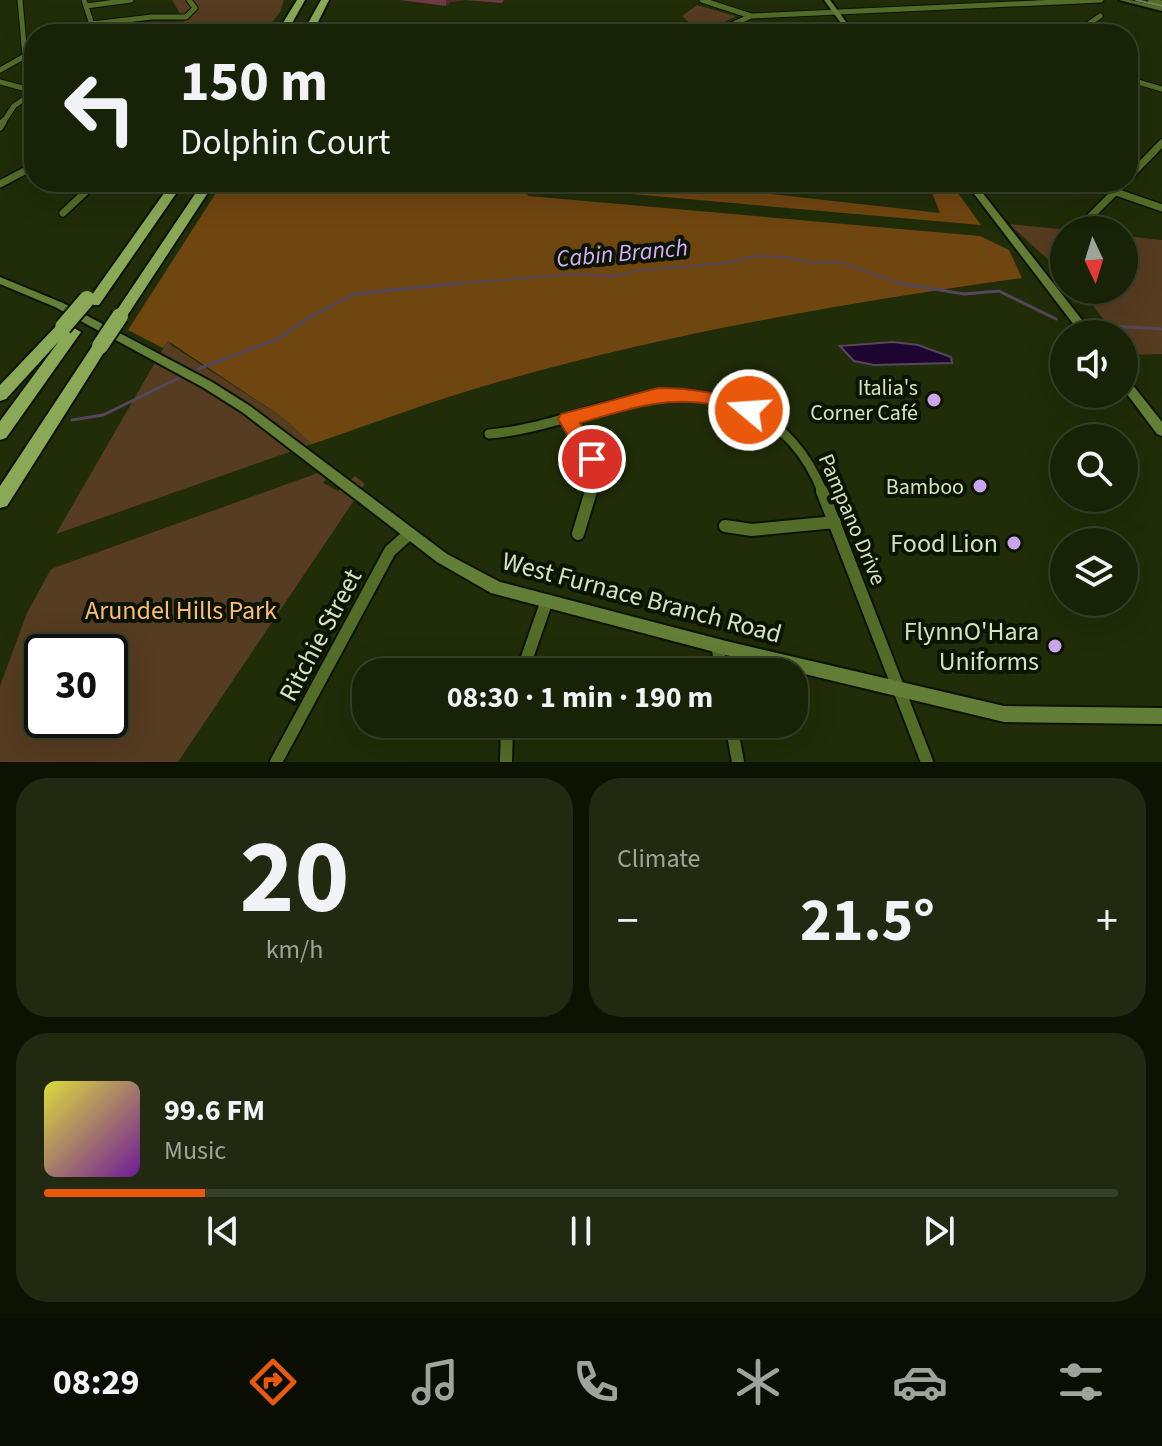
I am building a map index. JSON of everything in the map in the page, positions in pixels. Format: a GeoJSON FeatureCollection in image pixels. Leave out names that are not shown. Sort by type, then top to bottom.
{"type":"FeatureCollection","features":[{"type":"Feature","properties":{"kind":"highway"},"geometry":{"type":"LineString","coordinates":[[287,24],[301,0]]}},
{"type":"Feature","properties":{"kind":"highway"},"geometry":{"type":"LineString","coordinates":[[312,24],[325,0]]}},
{"type":"Feature","properties":{"kind":"highway"},"geometry":{"type":"LineString","coordinates":[[0,434],[68,329],[169,192]]}},
{"type":"Feature","properties":{"kind":"highway"},"geometry":{"type":"LineString","coordinates":[[0,501],[202,192]]}},
{"type":"Feature","properties":{"kind":"highway"},"geometry":{"type":"LineString","coordinates":[[0,395],[68,329]]}},
{"type":"Feature","properties":{"kind":"highway"},"geometry":{"type":"LineString","coordinates":[[0,494],[43,434]]}},
{"type":"Feature","properties":{"kind":"main road"},"geometry":{"type":"LineString","coordinates":[[827,0],[845,24]]}},
{"type":"Feature","properties":{"kind":"main road"},"geometry":{"type":"LineString","coordinates":[[977,192],[1076,320]]}},
{"type":"Feature","properties":{"kind":"main road","name":"West Furnace Branch Road"},"geometry":{"type":"LineString","coordinates":[[0,280],[59,305],[208,385],[282,435],[409,534],[475,579],[546,603],[1004,714],[1162,716]]}},
{"type":"Feature","properties":{"kind":"main road"},"geometry":{"type":"LineString","coordinates":[[1138,400],[1162,431]]}},
{"type":"Feature","properties":{"kind":"street"},"geometry":{"type":"LineString","coordinates":[[20,0],[24,45]]}},
{"type":"Feature","properties":{"kind":"street"},"geometry":{"type":"LineString","coordinates":[[131,0],[85,3],[92,24],[152,17],[186,17],[195,8],[189,0]]}},
{"type":"Feature","properties":{"kind":"street"},"geometry":{"type":"LineString","coordinates":[[702,0],[751,16]]}},
{"type":"Feature","properties":{"kind":"street"},"geometry":{"type":"LineString","coordinates":[[924,0],[933,8]]}},
{"type":"Feature","properties":{"kind":"street"},"geometry":{"type":"LineString","coordinates":[[734,24],[751,16],[1101,0]]}},
{"type":"Feature","properties":{"kind":"street"},"geometry":{"type":"LineString","coordinates":[[1122,0],[1162,9]]}},
{"type":"Feature","properties":{"kind":"street"},"geometry":{"type":"LineString","coordinates":[[1150,0],[1162,3]]}},
{"type":"Feature","properties":{"kind":"street"},"geometry":{"type":"LineString","coordinates":[[1089,24],[1100,16]]}},
{"type":"Feature","properties":{"kind":"street"},"geometry":{"type":"LineString","coordinates":[[0,70],[24,57]]}},
{"type":"Feature","properties":{"kind":"street"},"geometry":{"type":"LineString","coordinates":[[0,82],[24,88]]}},
{"type":"Feature","properties":{"kind":"street"},"geometry":{"type":"LineString","coordinates":[[1138,82],[1162,89]]}},
{"type":"Feature","properties":{"kind":"street"},"geometry":{"type":"LineString","coordinates":[[0,127],[14,106],[24,98]]}},
{"type":"Feature","properties":{"kind":"street"},"geometry":{"type":"LineString","coordinates":[[1138,168],[1162,143]]}},
{"type":"Feature","properties":{"kind":"street"},"geometry":{"type":"LineString","coordinates":[[0,184],[24,171]]}},
{"type":"Feature","properties":{"kind":"street"},"geometry":{"type":"LineString","coordinates":[[63,213],[87,192]]}},
{"type":"Feature","properties":{"kind":"street"},"geometry":{"type":"LineString","coordinates":[[1091,216],[1115,192],[1162,208]]}},
{"type":"Feature","properties":{"kind":"street","name":"Pampano Drive"},"geometry":{"type":"LineString","coordinates":[[489,434],[518,433],[658,394],[690,394],[721,399],[754,412],[791,439],[812,466],[902,691],[927,762]]}},
{"type":"Feature","properties":{"kind":"street"},"geometry":{"type":"LineString","coordinates":[[568,419],[592,459],[596,474],[578,534]]}},
{"type":"Feature","properties":{"kind":"street"},"geometry":{"type":"LineString","coordinates":[[725,526],[752,530],[835,522]]}},
{"type":"Feature","properties":{"kind":"street","name":"Ritchie Street"},"geometry":{"type":"LineString","coordinates":[[276,762],[390,551],[409,534]]}},
{"type":"Feature","properties":{"kind":"street"},"geometry":{"type":"LineString","coordinates":[[527,658],[546,603]]}},
{"type":"Feature","properties":{"kind":"street"},"geometry":{"type":"LineString","coordinates":[[717,645],[719,658]]}},
{"type":"Feature","properties":{"kind":"street"},"geometry":{"type":"LineString","coordinates":[[506,762],[507,738]]}},
{"type":"Feature","properties":{"kind":"street"},"geometry":{"type":"LineString","coordinates":[[734,738],[738,762]]}},
{"type":"Feature","properties":{"kind":"green space"},"geometry":{"type":"Polygon","coordinates":[[[172,0],[284,0],[271,24],[186,24],[172,0]]]}},
{"type":"Feature","properties":{"kind":"green space"},"geometry":{"type":"Polygon","coordinates":[[[697,5],[735,17],[719,24],[691,24],[682,16],[697,5]]]}},
{"type":"Feature","properties":{"kind":"green space"},"geometry":{"type":"Polygon","coordinates":[[[1009,224],[1050,228],[1050,261],[1009,224]]]}},
{"type":"Feature","properties":{"kind":"green space"},"geometry":{"type":"Polygon","coordinates":[[[1138,237],[1162,240],[1162,354],[1138,355],[1138,320],[1104,320],[1092,304],[1138,304],[1138,237]]]}},
{"type":"Feature","properties":{"kind":"green space"},"geometry":{"type":"Polygon","coordinates":[[[168,340],[171,345],[282,417],[312,444],[56,534],[168,340]]]}},
{"type":"Feature","properties":{"kind":"green space","name":"Arundel Hills Park"},"geometry":{"type":"Polygon","coordinates":[[[337,466],[323,483],[338,491],[355,476],[365,484],[178,762],[0,762],[0,686],[27,613],[51,569],[337,466]]]}},
{"type":"Feature","properties":{"kind":"shaded area"},"geometry":{"type":"Polygon","coordinates":[[[217,192],[524,192],[529,196],[980,236],[1009,250],[1022,278],[821,309],[622,350],[469,391],[312,444],[282,417],[168,341],[163,348],[128,330],[217,192]]]}},
{"type":"Feature","properties":{"kind":"shaded area"},"geometry":{"type":"Polygon","coordinates":[[[608,192],[754,192],[940,213],[932,192],[957,192],[981,225],[608,192]]]}},
{"type":"Feature","properties":{"kind":"shaded area"},"geometry":{"type":"Polygon","coordinates":[[[893,342],[918,345],[951,357],[952,363],[874,365],[854,361],[840,346],[893,342]]]}},
{"type":"Feature","properties":{"kind":"waterway","name":"Cabin Branch"},"geometry":{"type":"LineString","coordinates":[[442,285],[572,274],[612,276],[642,270],[728,263],[755,256],[788,257],[812,263],[839,262],[900,283]]}},
{"type":"Feature","properties":{"kind":"waterway","name":"Cabin Branch"},"geometry":{"type":"LineString","coordinates":[[198,369],[278,339],[310,317],[354,294],[460,283]]}},
{"type":"Feature","properties":{"kind":"waterway","name":"Cabin Branch"},"geometry":{"type":"LineString","coordinates":[[900,283],[964,294],[999,291],[1056,319]]}},
{"type":"Feature","properties":{"kind":"waterway","name":"Cabin Branch"},"geometry":{"type":"LineString","coordinates":[[900,283],[905,285]]}},
{"type":"Feature","properties":{"kind":"waterway","name":"Cabin Branch"},"geometry":{"type":"LineString","coordinates":[[1138,328],[1162,329]]}},
{"type":"Feature","properties":{"kind":"waterway","name":"Cabin Branch"},"geometry":{"type":"LineString","coordinates":[[72,420],[103,415],[179,378]]}},
{"type":"Feature","properties":{"kind":"tram line"},"geometry":{"type":"LineString","coordinates":[[1136,0],[1162,6]]}},
{"type":"Feature","properties":{"kind":"place","name":"Italia's Corner Café"},"geometry":{"type":"Point","coordinates":[934,400]}},
{"type":"Feature","properties":{"kind":"place","name":"Bamboo"},"geometry":{"type":"Point","coordinates":[980,486]}},
{"type":"Feature","properties":{"kind":"place","name":"Food Lion"},"geometry":{"type":"Point","coordinates":[1014,543]}},
{"type":"Feature","properties":{"kind":"place","name":"FlynnO'Hara Uniforms"},"geometry":{"type":"Point","coordinates":[1055,646]}},
{"type":"Feature","properties":{"kind":"route"},"geometry":{"type":"LineString","coordinates":[[592,459],[568,419],[658,394],[690,394],[721,399],[749,410]]}}]}
